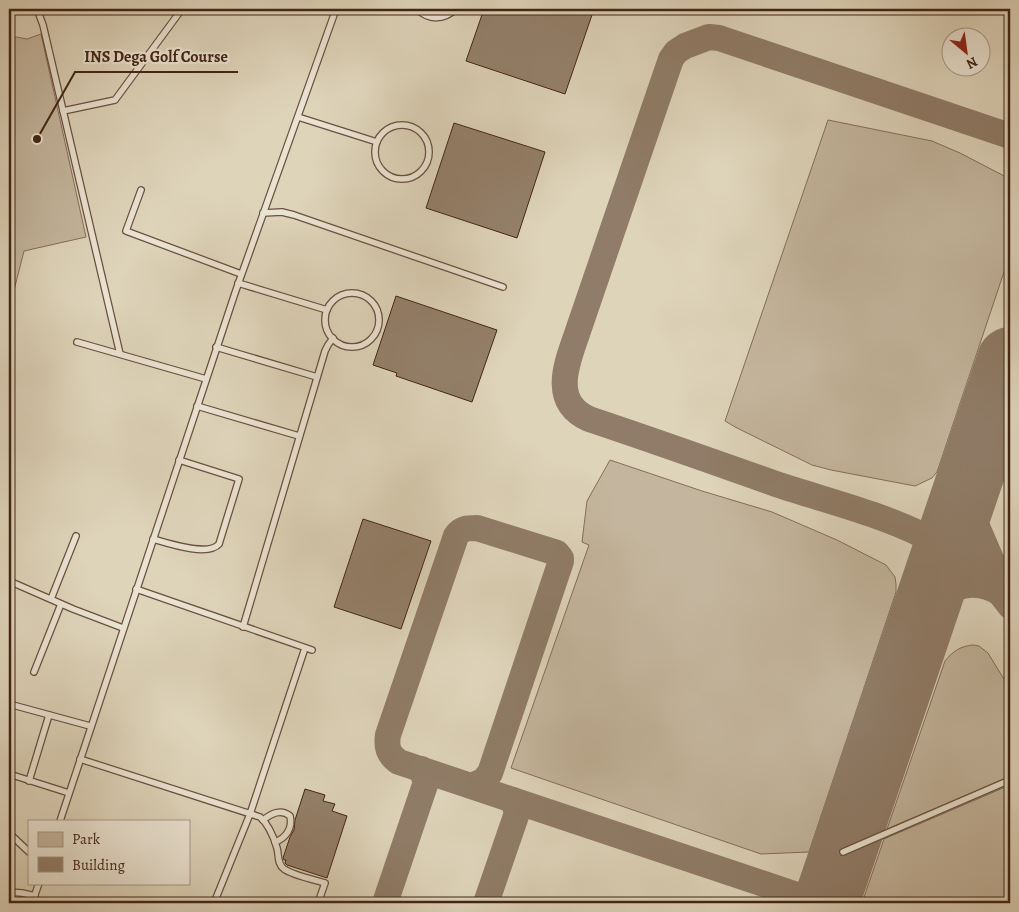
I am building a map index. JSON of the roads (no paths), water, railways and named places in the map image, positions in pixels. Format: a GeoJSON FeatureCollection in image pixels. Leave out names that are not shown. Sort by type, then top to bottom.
{"type":"FeatureCollection","features":[{"type":"Feature","properties":{"kind":"lane"},"geometry":{"type":"LineString","coordinates":[[37,9],[43,25],[120,354]]}},
{"type":"Feature","properties":{"kind":"lane"},"geometry":{"type":"LineString","coordinates":[[63,111],[115,100],[182,9]]}},
{"type":"Feature","properties":{"kind":"lane"},"geometry":{"type":"LineString","coordinates":[[60,820],[241,274],[336,9]]}},
{"type":"Feature","properties":{"kind":"lane"},"geometry":{"type":"LineString","coordinates":[[416,9],[432,18],[441,18],[449,15],[456,9]]}},
{"type":"Feature","properties":{"kind":"lane"},"geometry":{"type":"LineString","coordinates":[[298,117],[377,142]]}},
{"type":"Feature","properties":{"kind":"lane"},"geometry":{"type":"LineString","coordinates":[[404,125],[412,127],[425,138],[428,146],[426,163],[413,176],[395,178],[380,168],[376,160],[377,142],[381,134],[388,129],[404,125]]}},
{"type":"Feature","properties":{"kind":"lane"},"geometry":{"type":"LineString","coordinates":[[141,190],[126,232],[241,274]]}},
{"type":"Feature","properties":{"kind":"lane"},"geometry":{"type":"LineString","coordinates":[[263,213],[282,212],[294,215],[503,287]]}},
{"type":"Feature","properties":{"kind":"lane"},"geometry":{"type":"LineString","coordinates":[[238,283],[327,310]]}},
{"type":"Feature","properties":{"kind":"lane"},"geometry":{"type":"LineString","coordinates":[[354,293],[362,295],[375,306],[378,314],[376,331],[363,344],[345,346],[330,336],[326,328],[327,310],[331,302],[338,297],[354,293]]}},
{"type":"Feature","properties":{"kind":"lane"},"geometry":{"type":"LineString","coordinates":[[243,626],[325,351],[333,338]]}},
{"type":"Feature","properties":{"kind":"lane"},"geometry":{"type":"LineString","coordinates":[[77,342],[206,379]]}},
{"type":"Feature","properties":{"kind":"lane"},"geometry":{"type":"LineString","coordinates":[[216,348],[317,377]]}},
{"type":"Feature","properties":{"kind":"lane"},"geometry":{"type":"LineString","coordinates":[[197,406],[300,436]]}},
{"type":"Feature","properties":{"kind":"lane"},"geometry":{"type":"LineString","coordinates":[[153,539],[196,549],[216,548],[219,544],[239,479],[179,460]]}},
{"type":"Feature","properties":{"kind":"lane"},"geometry":{"type":"LineString","coordinates":[[52,600],[76,536]]}},
{"type":"Feature","properties":{"kind":"lane"},"geometry":{"type":"LineString","coordinates":[[9,580],[61,604],[123,628]]}},
{"type":"Feature","properties":{"kind":"lane"},"geometry":{"type":"LineString","coordinates":[[136,589],[312,650]]}},
{"type":"Feature","properties":{"kind":"lane"},"geometry":{"type":"LineString","coordinates":[[34,672],[61,604]]}},
{"type":"Feature","properties":{"kind":"lane"},"geometry":{"type":"LineString","coordinates":[[214,903],[250,814],[305,648]]}},
{"type":"Feature","properties":{"kind":"lane"},"geometry":{"type":"LineString","coordinates":[[9,704],[90,726]]}},
{"type":"Feature","properties":{"kind":"lane"},"geometry":{"type":"LineString","coordinates":[[29,781],[49,715]]}},
{"type":"Feature","properties":{"kind":"lane"},"geometry":{"type":"LineString","coordinates":[[80,759],[260,817],[275,842],[278,858],[283,868],[289,872],[325,883],[318,903]]}},
{"type":"Feature","properties":{"kind":"lane"},"geometry":{"type":"LineString","coordinates":[[9,774],[69,793]]}},
{"type":"Feature","properties":{"kind":"lane"},"geometry":{"type":"LineString","coordinates":[[843,852],[1010,780]]}},
{"type":"Feature","properties":{"kind":"lane"},"geometry":{"type":"LineString","coordinates":[[263,820],[275,813],[287,813],[290,816],[291,823],[286,836],[275,842]]}},
{"type":"Feature","properties":{"kind":"lane"},"geometry":{"type":"LineString","coordinates":[[9,833],[28,851]]}},
{"type":"Feature","properties":{"kind":"lane"},"geometry":{"type":"LineString","coordinates":[[32,903],[39,884]]}},
{"type":"Feature","properties":{"kind":"lane"},"geometry":{"type":"LineString","coordinates":[[9,892],[35,896]]}},
{"type":"Feature","properties":{"kind":"place","name":"INS Dega Golf Course"},"geometry":{"type":"Point","coordinates":[37,139]}}]}
